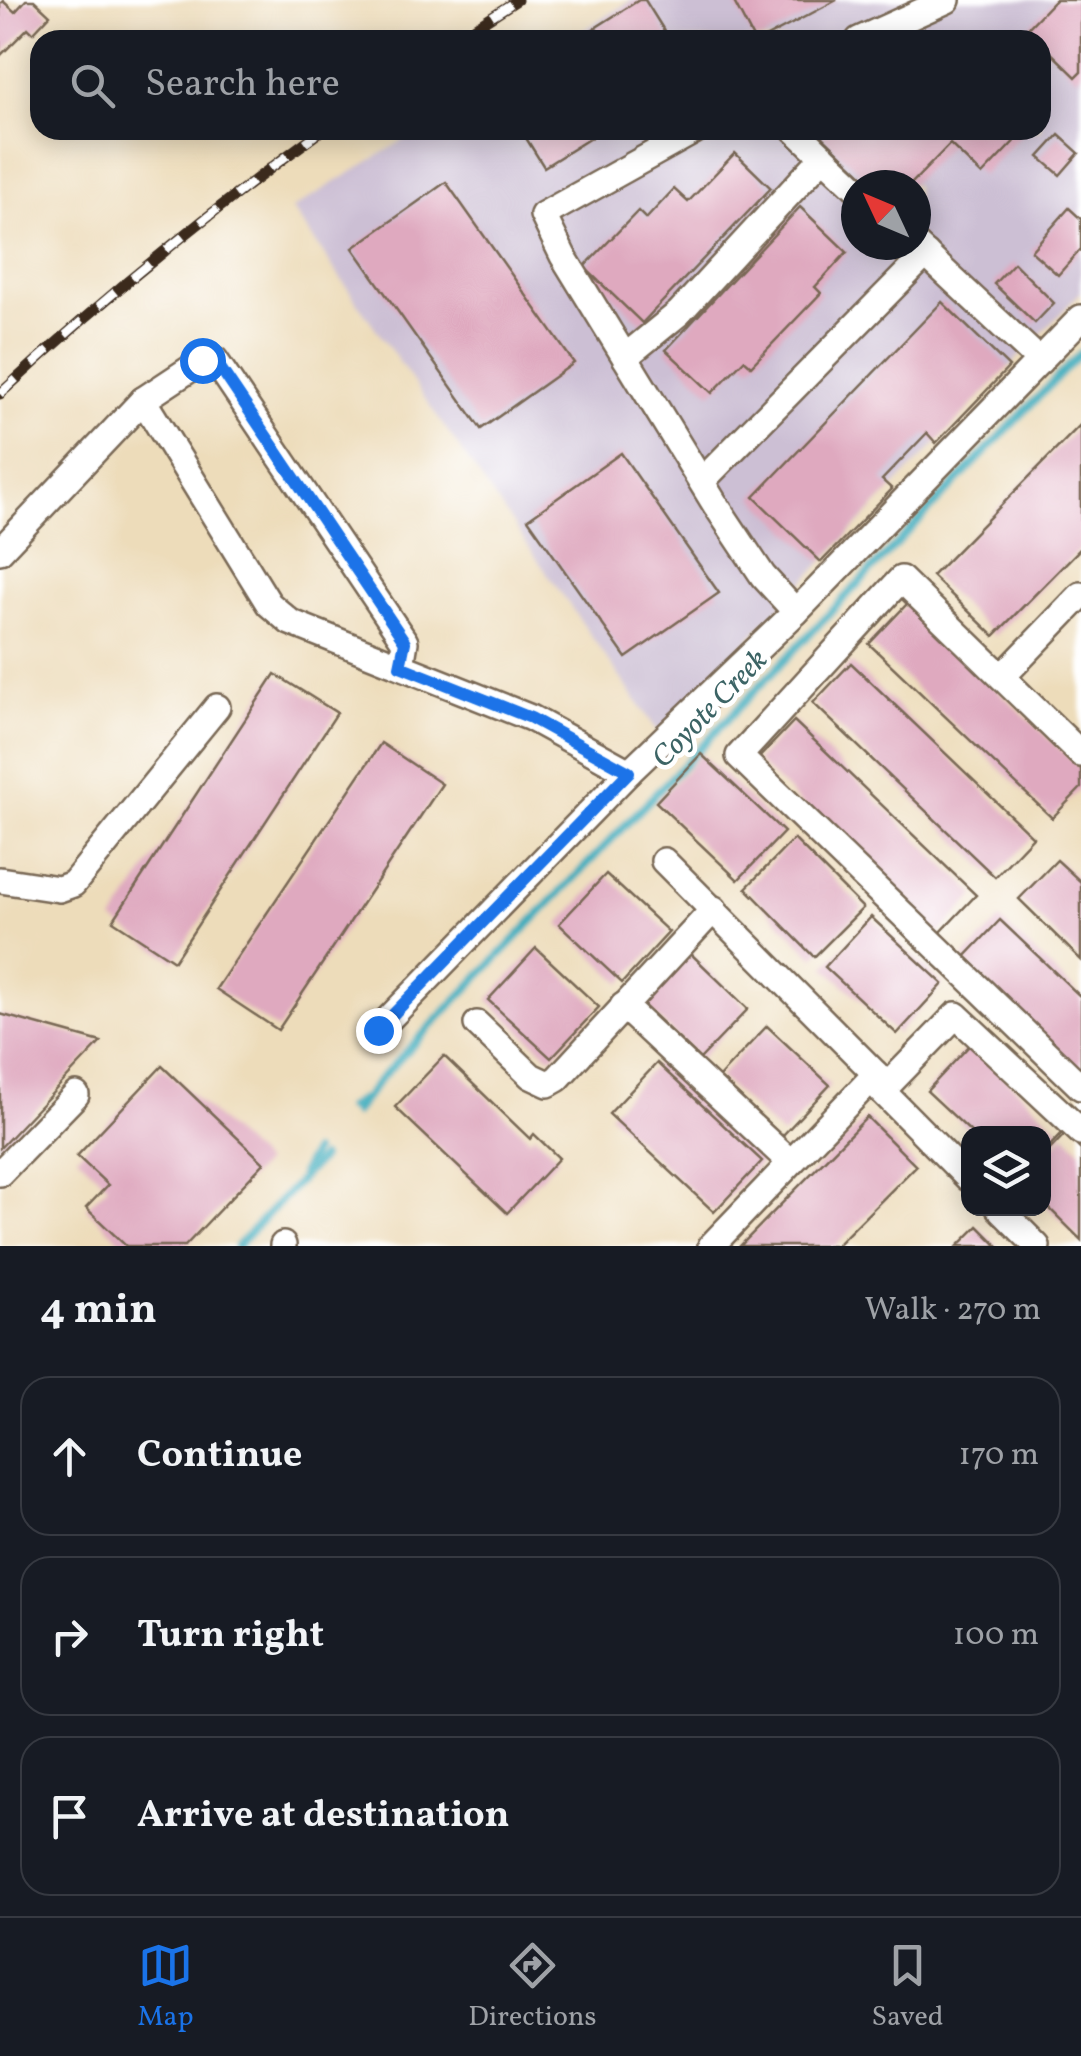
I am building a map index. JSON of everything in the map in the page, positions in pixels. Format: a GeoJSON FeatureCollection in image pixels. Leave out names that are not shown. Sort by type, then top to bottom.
{"type":"FeatureCollection","features":[{"type":"Feature","properties":{"kind":"lane"},"geometry":{"type":"LineString","coordinates":[[881,30],[947,0]]}},
{"type":"Feature","properties":{"kind":"lane"},"geometry":{"type":"LineString","coordinates":[[678,140],[543,215],[563,256],[702,481],[763,576],[796,612]]}},
{"type":"Feature","properties":{"kind":"lane"},"geometry":{"type":"LineString","coordinates":[[805,140],[841,173]]}},
{"type":"Feature","properties":{"kind":"lane"},"geometry":{"type":"LineString","coordinates":[[625,356],[678,313],[823,156]]}},
{"type":"Feature","properties":{"kind":"lane"},"geometry":{"type":"LineString","coordinates":[[931,258],[1040,361]]}},
{"type":"Feature","properties":{"kind":"lane"},"geometry":{"type":"LineString","coordinates":[[702,481],[911,260]]}},
{"type":"Feature","properties":{"kind":"lane"},"geometry":{"type":"LineString","coordinates":[[378,1030],[629,772],[796,612],[1081,318]]}},
{"type":"Feature","properties":{"kind":"lane"},"geometry":{"type":"LineString","coordinates":[[0,551],[143,400],[202,360],[215,360],[405,642],[400,666]]}},
{"type":"Feature","properties":{"kind":"lane"},"geometry":{"type":"LineString","coordinates":[[143,400],[269,604],[290,622],[531,718],[629,772]]}},
{"type":"Feature","properties":{"kind":"lane"},"geometry":{"type":"LineString","coordinates":[[1081,754],[901,580],[739,756],[1081,1086]]}},
{"type":"Feature","properties":{"kind":"lane"},"geometry":{"type":"LineString","coordinates":[[1002,677],[1081,595]]}},
{"type":"Feature","properties":{"kind":"lane"},"geometry":{"type":"LineString","coordinates":[[0,880],[58,889],[73,884],[217,707]]}},
{"type":"Feature","properties":{"kind":"lane"},"geometry":{"type":"LineString","coordinates":[[664,861],[714,908],[961,1170]]}},
{"type":"Feature","properties":{"kind":"lane"},"geometry":{"type":"LineString","coordinates":[[477,1024],[532,1076],[548,1084],[556,1080],[714,908]]}},
{"type":"Feature","properties":{"kind":"lane"},"geometry":{"type":"LineString","coordinates":[[623,1006],[790,1162]]}},
{"type":"Feature","properties":{"kind":"lane"},"geometry":{"type":"LineString","coordinates":[[711,1246],[790,1162],[956,1015],[1081,1132]]}},
{"type":"Feature","properties":{"kind":"lane"},"geometry":{"type":"LineString","coordinates":[[0,1173],[76,1094]]}},
{"type":"Feature","properties":{"kind":"lane"},"geometry":{"type":"LineString","coordinates":[[1008,1216],[1037,1246]]}},
{"type":"Feature","properties":{"kind":"shaded area"},"geometry":{"type":"Polygon","coordinates":[[[632,0],[1081,0],[1081,292],[659,733],[292,209],[404,140],[1051,140],[1051,30],[583,30],[632,0]]]}},
{"type":"Feature","properties":{"kind":"building"},"geometry":{"type":"Polygon","coordinates":[[[26,0],[34,0],[50,15],[36,30],[28,28],[0,56],[0,4],[3,1],[15,12],[26,0]]]}},
{"type":"Feature","properties":{"kind":"building"},"geometry":{"type":"Polygon","coordinates":[[[645,0],[664,30],[592,30],[645,0]]]}},
{"type":"Feature","properties":{"kind":"building"},"geometry":{"type":"Polygon","coordinates":[[[733,0],[837,0],[780,30],[749,30],[733,0]]]}},
{"type":"Feature","properties":{"kind":"building"},"geometry":{"type":"Polygon","coordinates":[[[1055,0],[1081,0],[1081,72],[1076,77],[1051,53],[1051,30],[1027,29],[1055,0]]]}},
{"type":"Feature","properties":{"kind":"building"},"geometry":{"type":"Polygon","coordinates":[[[1059,135],[1079,153],[1060,175],[1039,157],[1059,135]]]}},
{"type":"Feature","properties":{"kind":"building"},"geometry":{"type":"Polygon","coordinates":[[[527,140],[587,140],[544,167],[527,140]]]}},
{"type":"Feature","properties":{"kind":"building"},"geometry":{"type":"Polygon","coordinates":[[[826,140],[1015,140],[982,175],[950,144],[925,170],[857,170],[826,140]]]}},
{"type":"Feature","properties":{"kind":"building"},"geometry":{"type":"Polygon","coordinates":[[[735,153],[771,188],[642,323],[584,267],[638,211],[646,219],[674,189],[688,202],[735,153]]]}},
{"type":"Feature","properties":{"kind":"building"},"geometry":{"type":"Polygon","coordinates":[[[446,182],[574,363],[481,429],[353,248],[446,182]]]}},
{"type":"Feature","properties":{"kind":"building"},"geometry":{"type":"Polygon","coordinates":[[[800,207],[841,246],[841,259],[815,287],[821,293],[751,366],[744,360],[712,393],[666,350],[800,207]]]}},
{"type":"Feature","properties":{"kind":"building"},"geometry":{"type":"Polygon","coordinates":[[[1069,208],[1081,219],[1081,249],[1058,275],[1031,251],[1069,208]]]}},
{"type":"Feature","properties":{"kind":"building"},"geometry":{"type":"Polygon","coordinates":[[[1014,263],[1054,303],[1035,323],[994,284],[1014,263]]]}},
{"type":"Feature","properties":{"kind":"building"},"geometry":{"type":"Polygon","coordinates":[[[942,302],[1009,367],[936,443],[927,433],[882,480],[892,489],[821,562],[754,497],[942,302]]]}},
{"type":"Feature","properties":{"kind":"building"},"geometry":{"type":"Polygon","coordinates":[[[1081,424],[1081,548],[994,636],[932,576],[1081,424]]]}},
{"type":"Feature","properties":{"kind":"building"},"geometry":{"type":"Polygon","coordinates":[[[621,453],[719,593],[626,658],[528,519],[621,453]]]}},
{"type":"Feature","properties":{"kind":"building"},"geometry":{"type":"Polygon","coordinates":[[[907,604],[1081,769],[1081,788],[1052,818],[869,644],[907,604]]]}},
{"type":"Feature","properties":{"kind":"building"},"geometry":{"type":"Polygon","coordinates":[[[851,663],[1033,837],[995,877],[813,703],[851,663]]]}},
{"type":"Feature","properties":{"kind":"building"},"geometry":{"type":"Polygon","coordinates":[[[275,674],[337,713],[174,961],[113,921],[275,674]]]}},
{"type":"Feature","properties":{"kind":"building"},"geometry":{"type":"Polygon","coordinates":[[[794,721],[976,895],[938,935],[756,761],[794,721]]]}},
{"type":"Feature","properties":{"kind":"building"},"geometry":{"type":"Polygon","coordinates":[[[381,743],[442,784],[278,1030],[216,989],[381,743]]]}},
{"type":"Feature","properties":{"kind":"building"},"geometry":{"type":"Polygon","coordinates":[[[701,754],[784,832],[738,880],[656,802],[701,754]]]}},
{"type":"Feature","properties":{"kind":"building"},"geometry":{"type":"Polygon","coordinates":[[[794,839],[863,908],[814,957],[746,888],[794,839]]]}},
{"type":"Feature","properties":{"kind":"building"},"geometry":{"type":"Polygon","coordinates":[[[1057,860],[1081,882],[1081,960],[1019,899],[1057,860]]]}},
{"type":"Feature","properties":{"kind":"building"},"geometry":{"type":"Polygon","coordinates":[[[606,874],[669,932],[622,983],[559,924],[606,874]]]}},
{"type":"Feature","properties":{"kind":"building"},"geometry":{"type":"Polygon","coordinates":[[[871,917],[943,984],[897,1034],[825,967],[871,917]]]}},
{"type":"Feature","properties":{"kind":"building"},"geometry":{"type":"Polygon","coordinates":[[[1000,920],[1081,997],[1081,1074],[962,960],[1000,920]]]}},
{"type":"Feature","properties":{"kind":"building"},"geometry":{"type":"Polygon","coordinates":[[[536,948],[599,1007],[551,1058],[488,1000],[536,948]]]}},
{"type":"Feature","properties":{"kind":"building"},"geometry":{"type":"Polygon","coordinates":[[[687,950],[748,1009],[700,1059],[639,1001],[687,950]]]}},
{"type":"Feature","properties":{"kind":"building"},"geometry":{"type":"Polygon","coordinates":[[[0,1014],[101,1042],[0,1148],[0,1014]]]}},
{"type":"Feature","properties":{"kind":"building"},"geometry":{"type":"Polygon","coordinates":[[[767,1026],[830,1085],[782,1136],[719,1077],[767,1026]]]}},
{"type":"Feature","properties":{"kind":"building"},"geometry":{"type":"Polygon","coordinates":[[[970,1045],[1063,1132],[1051,1145],[1051,1126],[964,1126],[927,1091],[970,1045]]]}},
{"type":"Feature","properties":{"kind":"building"},"geometry":{"type":"Polygon","coordinates":[[[444,1056],[530,1139],[534,1134],[559,1158],[507,1213],[395,1107],[444,1056]]]}},
{"type":"Feature","properties":{"kind":"building"},"geometry":{"type":"Polygon","coordinates":[[[657,1063],[762,1161],[714,1212],[609,1114],[657,1063]]]}},
{"type":"Feature","properties":{"kind":"building"},"geometry":{"type":"Polygon","coordinates":[[[162,1066],[264,1163],[185,1246],[126,1246],[86,1208],[108,1185],[77,1156],[162,1066]]]}},
{"type":"Feature","properties":{"kind":"building"},"geometry":{"type":"Polygon","coordinates":[[[867,1117],[916,1166],[836,1246],[740,1246],[867,1117]]]}},
{"type":"Feature","properties":{"kind":"building"},"geometry":{"type":"Polygon","coordinates":[[[1065,1134],[1081,1150],[1081,1240],[1051,1210],[1051,1149],[1065,1134]]]}},
{"type":"Feature","properties":{"kind":"building"},"geometry":{"type":"Polygon","coordinates":[[[978,1226],[998,1246],[958,1246],[978,1226]]]}},
{"type":"Feature","properties":{"kind":"waterway","name":"Coyote Creek"},"geometry":{"type":"LineString","coordinates":[[354,1113],[380,1079],[1081,353]]}},
{"type":"Feature","properties":{"kind":"waterway","name":"Coyote Creek"},"geometry":{"type":"LineString","coordinates":[[348,1108],[361,1099]]}},
{"type":"Feature","properties":{"kind":"waterway","name":"Coyote Creek"},"geometry":{"type":"LineString","coordinates":[[301,1174],[313,1152]]}},
{"type":"Feature","properties":{"kind":"waterway","name":"Coyote Creek"},"geometry":{"type":"LineString","coordinates":[[237,1246],[321,1158]]}},
{"type":"Feature","properties":{"kind":"railway"},"geometry":{"type":"LineString","coordinates":[[470,30],[517,0]]}},
{"type":"Feature","properties":{"kind":"railway"},"geometry":{"type":"LineString","coordinates":[[0,394],[157,257],[309,140]]}},
{"type":"Feature","properties":{"kind":"route"},"geometry":{"type":"LineString","coordinates":[[202,360],[215,360],[405,642],[400,666],[531,718],[629,772],[378,1030]]}}]}
